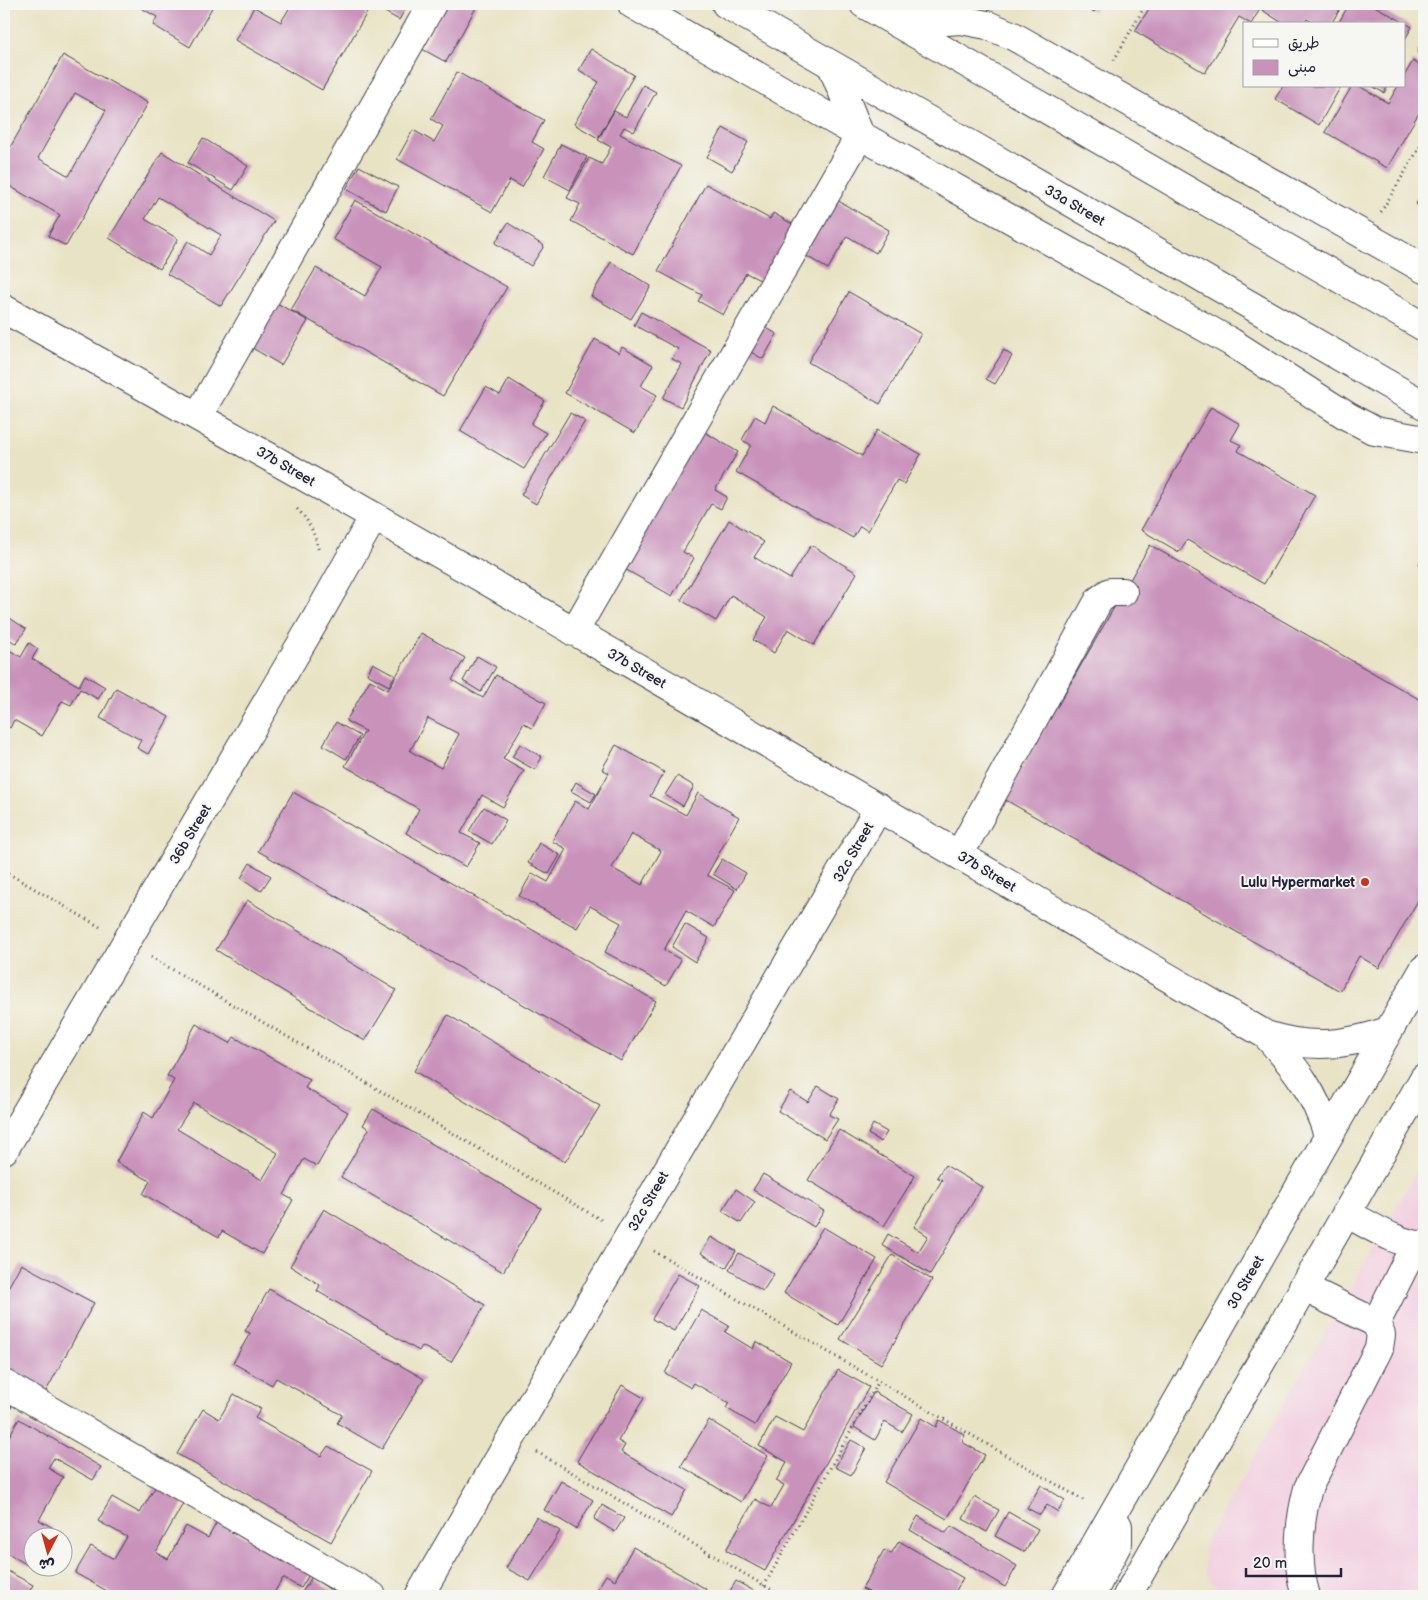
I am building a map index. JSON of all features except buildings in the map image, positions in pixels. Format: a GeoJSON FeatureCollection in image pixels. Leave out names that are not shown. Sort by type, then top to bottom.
{"type":"FeatureCollection","features":[{"type":"Feature","properties":{"kind":"street"},"geometry":{"type":"LineString","coordinates":[[198,416],[432,4]]}},
{"type":"Feature","properties":{"kind":"street"},"geometry":{"type":"LineString","coordinates":[[632,4],[860,135],[1231,342],[1347,416],[1375,431],[1419,439],[1424,438]]}},
{"type":"Feature","properties":{"kind":"street","name":"33a Street"},"geometry":{"type":"LineString","coordinates":[[726,4],[1424,405]]}},
{"type":"Feature","properties":{"kind":"street"},"geometry":{"type":"LineString","coordinates":[[864,4],[1424,327]]}},
{"type":"Feature","properties":{"kind":"street"},"geometry":{"type":"LineString","coordinates":[[901,24],[961,20],[987,24],[1013,36],[1424,270]]}},
{"type":"Feature","properties":{"kind":"street"},"geometry":{"type":"LineString","coordinates":[[832,66],[860,135]]}},
{"type":"Feature","properties":{"kind":"street"},"geometry":{"type":"LineString","coordinates":[[574,632],[860,135]]}},
{"type":"Feature","properties":{"kind":"street","name":"37b Street"},"geometry":{"type":"LineString","coordinates":[[4,309],[374,516],[879,807],[1266,1035],[1282,1040],[1324,1045],[1346,1043],[1388,1031]]}},
{"type":"Feature","properties":{"kind":"street","name":"36b Street"},"geometry":{"type":"LineString","coordinates":[[4,1150],[317,617],[374,516]]}},
{"type":"Feature","properties":{"kind":"street"},"geometry":{"type":"LineString","coordinates":[[959,855],[1099,600],[1110,592],[1123,592]]}},
{"type":"Feature","properties":{"kind":"street","name":"32c Street"},"geometry":{"type":"LineString","coordinates":[[419,1596],[879,807]]}},
{"type":"Feature","properties":{"kind":"street","name":"30 Street"},"geometry":{"type":"LineString","coordinates":[[1066,1596],[1424,969]]}},
{"type":"Feature","properties":{"kind":"street","name":"37b Street"},"geometry":{"type":"LineString","coordinates":[[1266,1035],[1296,1069],[1310,1089],[1328,1135]]}},
{"type":"Feature","properties":{"kind":"street"},"geometry":{"type":"LineString","coordinates":[[1127,1596],[1424,1078]]}},
{"type":"Feature","properties":{"kind":"street"},"geometry":{"type":"LineString","coordinates":[[1346,1213],[1401,1241],[1419,1245],[1376,1323]]}},
{"type":"Feature","properties":{"kind":"street"},"geometry":{"type":"LineString","coordinates":[[1303,1287],[1376,1323],[1380,1335],[1379,1348],[1308,1488],[1302,1510],[1299,1533],[1302,1585],[1306,1596]]}},
{"type":"Feature","properties":{"kind":"street"},"geometry":{"type":"LineString","coordinates":[[4,1384],[372,1596]]}},
{"type":"Feature","properties":{"kind":"street"},"geometry":{"type":"LineString","coordinates":[[1092,1596],[1118,1543],[1118,1526],[1112,1516]]}},
{"type":"Feature","properties":{"kind":"street"},"geometry":{"type":"LineString","coordinates":[[1146,1562],[1148,1596]]}},
{"type":"Feature","properties":{"kind":"path"},"geometry":{"type":"LineString","coordinates":[[1100,84],[1146,4]]}},
{"type":"Feature","properties":{"kind":"path"},"geometry":{"type":"LineString","coordinates":[[1366,236],[1424,140]]}},
{"type":"Feature","properties":{"kind":"path"},"geometry":{"type":"LineString","coordinates":[[290,503],[304,516],[314,532],[319,552],[318,561]]}},
{"type":"Feature","properties":{"kind":"path"},"geometry":{"type":"LineString","coordinates":[[4,871],[628,1236],[1112,1516]]}},
{"type":"Feature","properties":{"kind":"path"},"geometry":{"type":"LineString","coordinates":[[764,1586],[879,1381]]}},
{"type":"Feature","properties":{"kind":"path"},"geometry":{"type":"LineString","coordinates":[[512,1436],[782,1596]]}},
{"type":"Feature","properties":{"kind":"shaded area"},"geometry":{"type":"Polygon","coordinates":[[[1424,1158],[1424,1596],[1228,1596],[1210,1582],[1204,1571],[1205,1544],[1424,1158]]]}},
{"type":"Feature","properties":{"kind":"place","name":"Lulu Hypermarket"},"geometry":{"type":"Point","coordinates":[1365,882]}}]}
